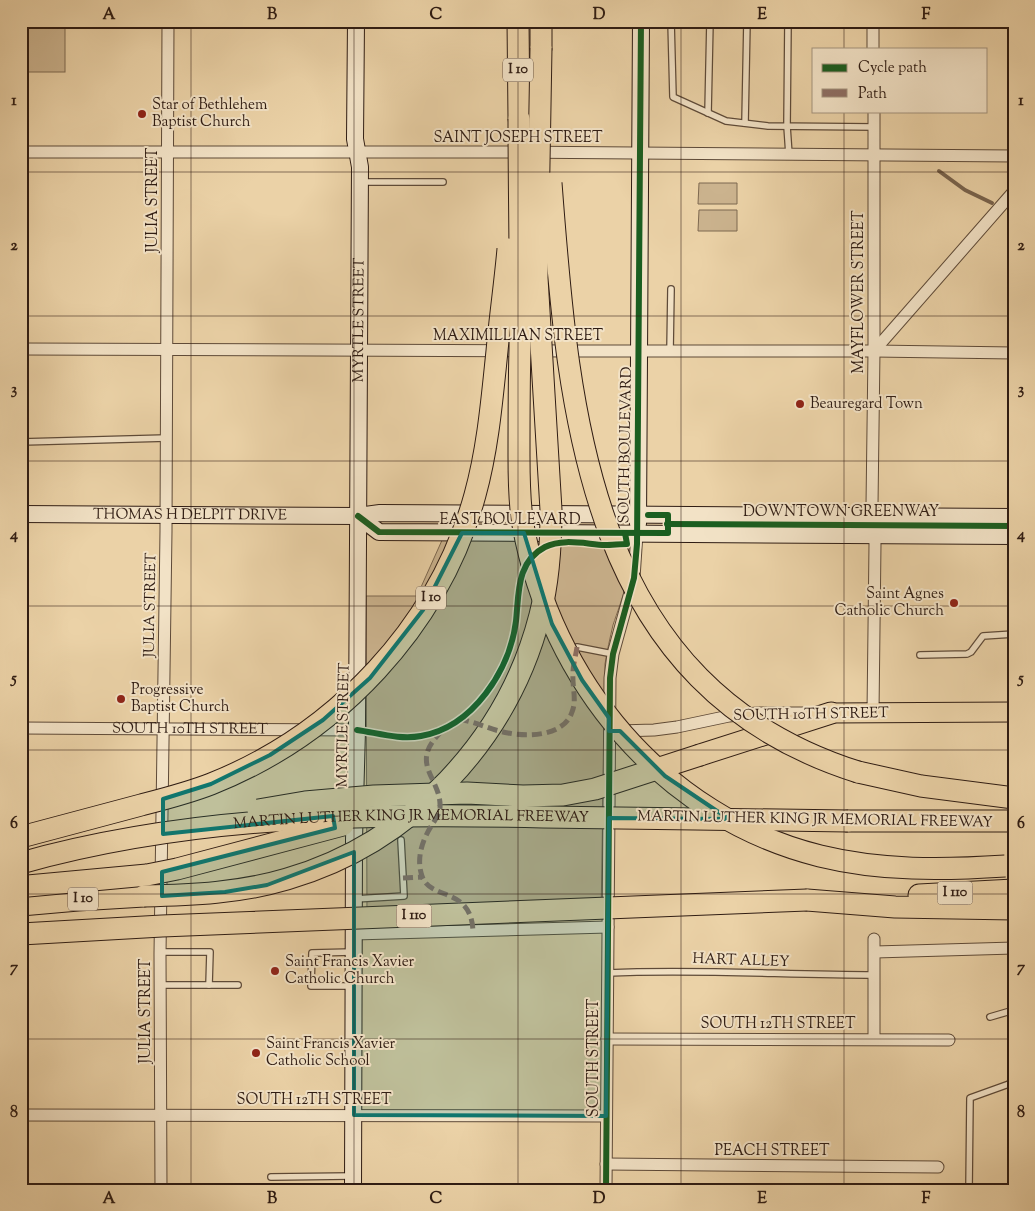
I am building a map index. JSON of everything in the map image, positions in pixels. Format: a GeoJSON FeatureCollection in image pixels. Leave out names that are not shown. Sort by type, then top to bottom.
{"type":"FeatureCollection","features":[{"type":"Feature","properties":{"kind":"highway","name":"I 10"},"geometry":{"type":"LineString","coordinates":[[21,838],[211,784],[258,762],[288,745],[340,706],[370,678],[411,628],[434,593],[454,555],[473,502],[484,454],[507,264],[518,119],[518,21]]}},
{"type":"Feature","properties":{"kind":"highway","name":"I 10"},"geometry":{"type":"LineString","coordinates":[[23,892],[78,900],[226,892],[267,884],[326,865],[382,835],[421,806],[461,766],[499,713],[518,676],[534,634],[544,593],[550,551],[551,510],[537,278],[541,21]]}},
{"type":"Feature","properties":{"kind":"highway"},"geometry":{"type":"LineString","coordinates":[[541,48],[555,239],[569,371],[578,418],[591,475],[618,556],[635,591],[657,628],[683,661],[712,691],[746,718],[782,740],[820,758],[858,772],[942,789],[1014,798]]}},
{"type":"Feature","properties":{"kind":"highway"},"geometry":{"type":"LineString","coordinates":[[518,119],[519,463],[522,522],[533,570],[552,624],[582,680],[619,730],[653,766],[698,800],[726,818],[756,833],[787,846],[819,856],[878,866],[950,869],[1010,866]]}},
{"type":"Feature","properties":{"kind":"highway"},"geometry":{"type":"LineString","coordinates":[[172,832],[245,812],[304,802],[411,794],[467,793],[548,796],[572,794],[595,789],[831,713]]}},
{"type":"Feature","properties":{"kind":"highway"},"geometry":{"type":"LineString","coordinates":[[23,892],[177,869],[346,824],[363,815]]}},
{"type":"Feature","properties":{"kind":"highway","name":"MARTIN LUTHER KING JR MEMORIAL FREEWAY"},"geometry":{"type":"LineString","coordinates":[[21,863],[96,846],[172,832],[258,821],[363,815],[848,821],[1014,821]]}},
{"type":"Feature","properties":{"kind":"highway","name":"I 110"},"geometry":{"type":"LineString","coordinates":[[21,934],[162,926],[806,900],[895,901],[1014,890]]}},
{"type":"Feature","properties":{"kind":"highway"},"geometry":{"type":"LineString","coordinates":[[895,901],[1014,909]]}},
{"type":"Feature","properties":{"kind":"main road","name":"SOUTH 10TH STREET"},"geometry":{"type":"LineString","coordinates":[[831,713],[1014,712]]}},
{"type":"Feature","properties":{"kind":"street","name":"JULIA STREET"},"geometry":{"type":"LineString","coordinates":[[161,1190],[160,985],[167,438],[168,21]]}},
{"type":"Feature","properties":{"kind":"street","name":"MYRTLE STREET"},"geometry":{"type":"LineString","coordinates":[[353,1183],[360,182],[360,167],[355,139],[356,21]]}},
{"type":"Feature","properties":{"kind":"street","name":"SOUTH BOULEVARD"},"geometry":{"type":"LineString","coordinates":[[608,927],[610,678],[613,654],[634,578],[638,515],[641,21]]}},
{"type":"Feature","properties":{"kind":"street"},"geometry":{"type":"LineString","coordinates":[[873,21],[873,48]]}},
{"type":"Feature","properties":{"kind":"street","name":"MAYFLOWER STREET"},"geometry":{"type":"LineString","coordinates":[[873,712],[874,112]]}},
{"type":"Feature","properties":{"kind":"street","name":"SAINT JOSEPH STREET"},"geometry":{"type":"LineString","coordinates":[[21,152],[1014,156]]}},
{"type":"Feature","properties":{"kind":"street"},"geometry":{"type":"LineString","coordinates":[[874,350],[1014,191]]}},
{"type":"Feature","properties":{"kind":"street","name":"MAXIMILLIAN STREET"},"geometry":{"type":"LineString","coordinates":[[21,349],[874,350],[1014,353]]}},
{"type":"Feature","properties":{"kind":"street","name":"EAST BOULEVARD"},"geometry":{"type":"LineString","coordinates":[[358,516],[380,513],[1014,516]]}},
{"type":"Feature","properties":{"kind":"street","name":"THOMAS H DELPIT DRIVE"},"geometry":{"type":"LineString","coordinates":[[21,514],[358,516]]}},
{"type":"Feature","properties":{"kind":"street","name":"EAST BOULEVARD"},"geometry":{"type":"LineString","coordinates":[[358,516],[379,532],[1014,536]]}},
{"type":"Feature","properties":{"kind":"street","name":"SOUTH 10TH STREET"},"geometry":{"type":"LineString","coordinates":[[609,731],[654,730],[729,716],[757,713],[831,713]]}},
{"type":"Feature","properties":{"kind":"street","name":"SOUTH 10TH STREET"},"geometry":{"type":"LineString","coordinates":[[21,728],[357,730]]}},
{"type":"Feature","properties":{"kind":"street"},"geometry":{"type":"LineString","coordinates":[[354,934],[608,927]]}},
{"type":"Feature","properties":{"kind":"street","name":"SOUTH STREET"},"geometry":{"type":"LineString","coordinates":[[606,1190],[608,927]]}},
{"type":"Feature","properties":{"kind":"street"},"geometry":{"type":"LineString","coordinates":[[874,939],[874,1039]]}},
{"type":"Feature","properties":{"kind":"street"},"geometry":{"type":"LineString","coordinates":[[875,952],[1014,948]]}},
{"type":"Feature","properties":{"kind":"street","name":"SOUTH 12TH STREET"},"geometry":{"type":"LineString","coordinates":[[607,1039],[949,1040]]}},
{"type":"Feature","properties":{"kind":"street","name":"SOUTH 12TH STREET"},"geometry":{"type":"LineString","coordinates":[[21,1115],[606,1116]]}},
{"type":"Feature","properties":{"kind":"street","name":"PEACH STREET"},"geometry":{"type":"LineString","coordinates":[[606,1164],[938,1167]]}},
{"type":"Feature","properties":{"kind":"lane"},"geometry":{"type":"LineString","coordinates":[[671,21],[672,97],[726,121],[787,126],[874,127]]}},
{"type":"Feature","properties":{"kind":"lane"},"geometry":{"type":"LineString","coordinates":[[708,113],[710,21]]}},
{"type":"Feature","properties":{"kind":"lane"},"geometry":{"type":"LineString","coordinates":[[745,123],[747,21]]}},
{"type":"Feature","properties":{"kind":"lane"},"geometry":{"type":"LineString","coordinates":[[788,21],[787,126],[789,155]]}},
{"type":"Feature","properties":{"kind":"lane"},"geometry":{"type":"LineString","coordinates":[[360,182],[443,182]]}},
{"type":"Feature","properties":{"kind":"lane"},"geometry":{"type":"LineString","coordinates":[[670,351],[671,289]]}},
{"type":"Feature","properties":{"kind":"lane"},"geometry":{"type":"LineString","coordinates":[[21,442],[167,438]]}},
{"type":"Feature","properties":{"kind":"lane"},"geometry":{"type":"LineString","coordinates":[[920,655],[967,654],[971,652],[983,636],[1014,634]]}},
{"type":"Feature","properties":{"kind":"lane"},"geometry":{"type":"LineString","coordinates":[[577,646],[613,654]]}},
{"type":"Feature","properties":{"kind":"lane"},"geometry":{"type":"LineString","coordinates":[[354,899],[404,896],[402,840]]}},
{"type":"Feature","properties":{"kind":"lane"},"geometry":{"type":"LineString","coordinates":[[161,952],[210,952],[210,985]]}},
{"type":"Feature","properties":{"kind":"lane"},"geometry":{"type":"LineString","coordinates":[[353,986],[311,986],[312,953],[354,952]]}},
{"type":"Feature","properties":{"kind":"lane","name":"HART ALLEY"},"geometry":{"type":"LineString","coordinates":[[608,973],[663,971],[875,975]]}},
{"type":"Feature","properties":{"kind":"lane"},"geometry":{"type":"LineString","coordinates":[[160,985],[238,985]]}},
{"type":"Feature","properties":{"kind":"lane"},"geometry":{"type":"LineString","coordinates":[[990,1017],[1014,1010]]}},
{"type":"Feature","properties":{"kind":"lane"},"geometry":{"type":"LineString","coordinates":[[969,1190],[970,1098],[1009,1084],[1014,1078]]}},
{"type":"Feature","properties":{"kind":"lane"},"geometry":{"type":"LineString","coordinates":[[271,1177],[353,1183]]}},
{"type":"Feature","properties":{"kind":"highlighted area"},"geometry":{"type":"Polygon","coordinates":[[[462,533],[524,533],[552,624],[582,680],[609,718],[609,731],[620,731],[665,776],[729,819],[609,818],[606,1116],[354,1115],[354,852],[267,885],[225,892],[162,896],[162,872],[335,828],[333,816],[163,834],[163,799],[211,784],[270,755],[323,720],[370,678],[423,610],[462,533]]]}},
{"type":"Feature","properties":{"kind":"shaded area"},"geometry":{"type":"Polygon","coordinates":[[[21,21],[65,21],[65,72],[21,72],[21,21]]]}},
{"type":"Feature","properties":{"kind":"shaded area"},"geometry":{"type":"Polygon","coordinates":[[[699,183],[737,183],[737,204],[698,204],[699,183]]]}},
{"type":"Feature","properties":{"kind":"shaded area"},"geometry":{"type":"Polygon","coordinates":[[[699,210],[737,210],[737,231],[698,231],[699,210]]]}},
{"type":"Feature","properties":{"kind":"shaded area"},"geometry":{"type":"Polygon","coordinates":[[[443,538],[629,541],[629,573],[613,625],[605,664],[601,918],[367,924],[366,596],[417,596],[443,538]]]}},
{"type":"Feature","properties":{"kind":"waterway"},"geometry":{"type":"LineString","coordinates":[[939,171],[965,190],[992,203]]}},
{"type":"Feature","properties":{"kind":"marked path"},"geometry":{"type":"LineString","coordinates":[[459,719],[502,732],[526,735],[545,733],[562,726],[568,720],[573,707],[573,670],[577,647]]}},
{"type":"Feature","properties":{"kind":"marked path"},"geometry":{"type":"LineString","coordinates":[[442,731],[432,743],[427,753],[429,771],[439,797],[440,808],[423,843],[420,856],[420,870],[426,884],[458,900],[465,907],[471,917],[473,931]]}},
{"type":"Feature","properties":{"kind":"marked path"},"geometry":{"type":"LineString","coordinates":[[403,878],[422,877]]}},
{"type":"Feature","properties":{"kind":"cycle path"},"geometry":{"type":"LineString","coordinates":[[606,1190],[610,678],[613,654],[634,578],[637,544],[641,21]]}},
{"type":"Feature","properties":{"kind":"cycle path"},"geometry":{"type":"LineString","coordinates":[[358,516],[379,532],[668,533],[668,515],[648,515]]}},
{"type":"Feature","properties":{"kind":"cycle path","name":"DOWNTOWN GREENWAY"},"geometry":{"type":"LineString","coordinates":[[667,524],[1014,526]]}},
{"type":"Feature","properties":{"kind":"cycle path"},"geometry":{"type":"LineString","coordinates":[[357,730],[397,737],[413,737],[440,730],[457,721],[486,694],[506,658],[516,621],[521,580],[524,570],[536,553],[545,547],[559,543],[627,544],[625,533]]}},
{"type":"Feature","properties":{"kind":"place","name":"Star of Bethlehem Baptist Church"},"geometry":{"type":"Point","coordinates":[142,114]}},
{"type":"Feature","properties":{"kind":"place","name":"Beauregard Town"},"geometry":{"type":"Point","coordinates":[800,404]}},
{"type":"Feature","properties":{"kind":"place","name":"Saint Agnes Catholic Church"},"geometry":{"type":"Point","coordinates":[954,603]}},
{"type":"Feature","properties":{"kind":"place","name":"Progressive Baptist Church"},"geometry":{"type":"Point","coordinates":[121,699]}},
{"type":"Feature","properties":{"kind":"place","name":"Saint Francis Xavier Catholic Church"},"geometry":{"type":"Point","coordinates":[275,971]}},
{"type":"Feature","properties":{"kind":"place","name":"Saint Francis Xavier Catholic School"},"geometry":{"type":"Point","coordinates":[256,1053]}}]}
